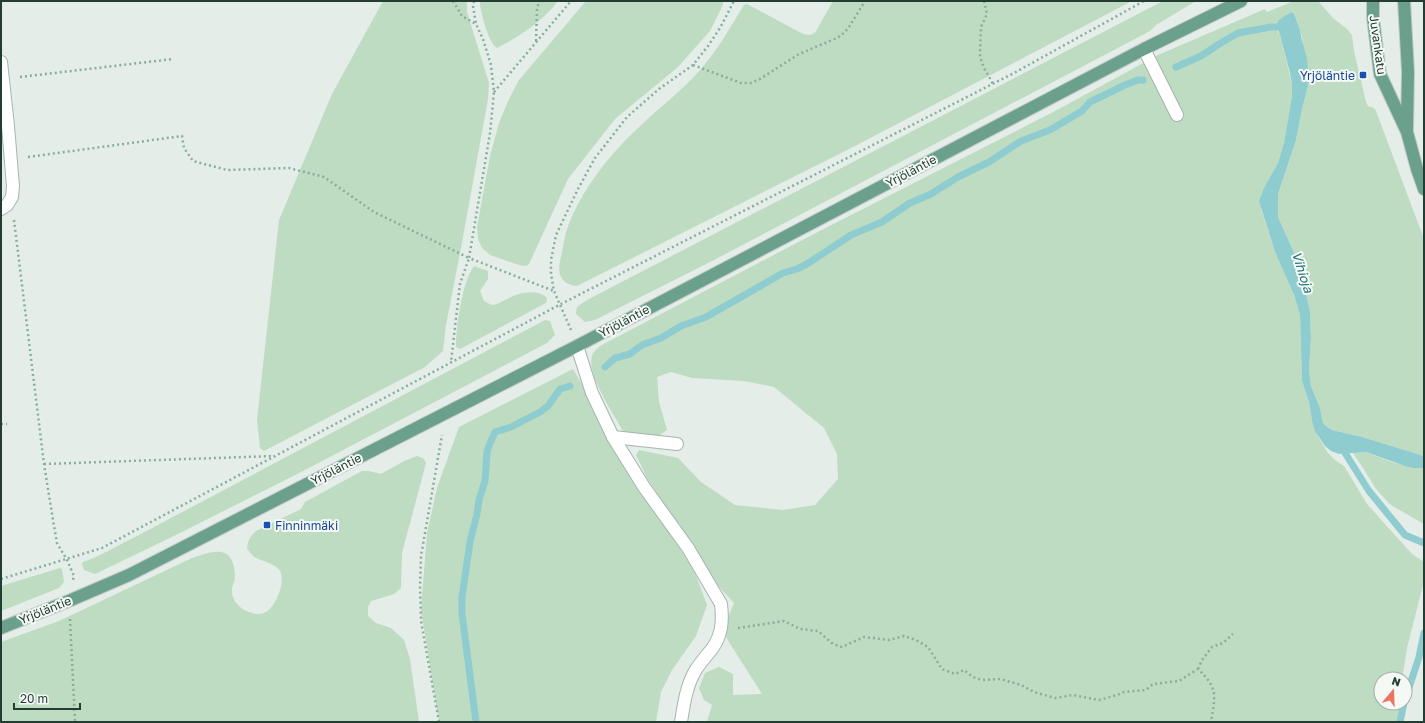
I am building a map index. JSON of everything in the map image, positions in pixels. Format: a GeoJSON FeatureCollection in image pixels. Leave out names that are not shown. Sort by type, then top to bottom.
{"type":"FeatureCollection","features":[{"type":"Feature","properties":{"kind":"main road","name":"Yrjöläntie"},"geometry":{"type":"LineString","coordinates":[[1,628],[129,575],[577,346],[1144,49],[1241,1]]}},
{"type":"Feature","properties":{"kind":"main road","name":"Juvankatu"},"geometry":{"type":"LineString","coordinates":[[1373,1],[1373,18],[1380,74],[1407,132],[1424,190]]}},
{"type":"Feature","properties":{"kind":"main road","name":"Juvankatu"},"geometry":{"type":"LineString","coordinates":[[1404,1],[1408,72],[1407,132]]}},
{"type":"Feature","properties":{"kind":"street"},"geometry":{"type":"LineString","coordinates":[[1144,49],[1177,115]]}},
{"type":"Feature","properties":{"kind":"street"},"geometry":{"type":"LineString","coordinates":[[1,62],[11,159],[12,197],[7,205],[1,209]]}},
{"type":"Feature","properties":{"kind":"street"},"geometry":{"type":"LineString","coordinates":[[577,346],[592,393],[613,437],[644,487],[688,548],[721,604],[722,631],[713,648],[703,658],[694,672],[686,692],[681,722]]}},
{"type":"Feature","properties":{"kind":"street"},"geometry":{"type":"LineString","coordinates":[[613,437],[677,444]]}},
{"type":"Feature","properties":{"kind":"path"},"geometry":{"type":"LineString","coordinates":[[453,1],[462,16],[476,24]]}},
{"type":"Feature","properties":{"kind":"path"},"geometry":{"type":"LineString","coordinates":[[451,362],[460,284],[469,258],[490,133],[494,92],[491,65],[483,38],[476,24],[473,6],[474,1]]}},
{"type":"Feature","properties":{"kind":"path"},"geometry":{"type":"LineString","coordinates":[[536,42],[539,1]]}},
{"type":"Feature","properties":{"kind":"path"},"geometry":{"type":"LineString","coordinates":[[494,92],[570,1]]}},
{"type":"Feature","properties":{"kind":"path"},"geometry":{"type":"LineString","coordinates":[[577,346],[561,304],[554,291],[551,274],[551,260],[556,235],[595,158],[627,117],[659,89],[693,65],[720,28],[734,1]]}},
{"type":"Feature","properties":{"kind":"path"},"geometry":{"type":"LineString","coordinates":[[693,65],[741,83],[751,83],[760,79],[799,54],[837,38],[844,33],[865,1]]}},
{"type":"Feature","properties":{"kind":"path"},"geometry":{"type":"LineString","coordinates":[[984,1],[987,14],[981,27],[980,56],[984,68],[993,84]]}},
{"type":"Feature","properties":{"kind":"path"},"geometry":{"type":"LineString","coordinates":[[1,579],[67,560],[102,548],[561,304],[993,84],[1144,1]]}},
{"type":"Feature","properties":{"kind":"path"},"geometry":{"type":"LineString","coordinates":[[3,78],[173,59]]}},
{"type":"Feature","properties":{"kind":"path"},"geometry":{"type":"LineString","coordinates":[[11,159],[182,136],[184,148],[193,161],[227,170],[289,168],[324,177],[374,212],[469,258],[554,291]]}},
{"type":"Feature","properties":{"kind":"path"},"geometry":{"type":"LineString","coordinates":[[14,220],[44,464],[57,543],[67,560]]}},
{"type":"Feature","properties":{"kind":"path"},"geometry":{"type":"LineString","coordinates":[[439,722],[421,621],[420,587],[421,556],[447,413]]}},
{"type":"Feature","properties":{"kind":"path"},"geometry":{"type":"LineString","coordinates":[[1,424],[7,424]]}},
{"type":"Feature","properties":{"kind":"path"},"geometry":{"type":"LineString","coordinates":[[44,464],[275,456]]}},
{"type":"Feature","properties":{"kind":"path"},"geometry":{"type":"LineString","coordinates":[[71,600],[70,622],[75,722]]}},
{"type":"Feature","properties":{"kind":"path"},"geometry":{"type":"LineString","coordinates":[[722,631],[784,621],[800,629],[818,631],[833,644],[842,647],[864,637],[889,640],[904,636],[916,640],[928,648],[942,669],[955,674],[964,670],[974,677],[982,680],[1000,678],[1021,685],[1034,692],[1055,698],[1073,695],[1100,700],[1124,692],[1146,690],[1153,684],[1179,681],[1198,669],[1202,660],[1212,647],[1223,643],[1233,634]]}},
{"type":"Feature","properties":{"kind":"path"},"geometry":{"type":"LineString","coordinates":[[1198,669],[1208,678],[1215,691],[1211,722]]}},
{"type":"Feature","properties":{"kind":"green space"},"geometry":{"type":"Polygon","coordinates":[[[383,1],[467,1],[467,12],[489,83],[488,99],[446,325],[443,351],[425,367],[264,451],[260,448],[257,420],[279,220],[332,94],[383,1]]]}},
{"type":"Feature","properties":{"kind":"green space"},"geometry":{"type":"Polygon","coordinates":[[[480,1],[558,1],[538,22],[514,39],[497,48],[488,35],[482,15],[480,1]]]}},
{"type":"Feature","properties":{"kind":"green space"},"geometry":{"type":"Polygon","coordinates":[[[586,1],[724,1],[710,31],[678,67],[615,119],[568,179],[529,264],[526,266],[519,265],[490,255],[482,248],[478,239],[477,227],[490,156],[499,123],[519,80],[586,1]]]}},
{"type":"Feature","properties":{"kind":"green space"},"geometry":{"type":"Polygon","coordinates":[[[833,1],[1132,1],[855,146],[577,286],[568,284],[564,281],[560,275],[559,266],[565,235],[574,213],[588,187],[606,162],[626,140],[685,86],[700,70],[718,46],[744,5],[747,4],[803,34],[810,35],[815,33],[833,1]]]}},
{"type":"Feature","properties":{"kind":"green space"},"geometry":{"type":"Polygon","coordinates":[[[1163,1],[1196,1],[1156,25],[1150,31],[714,260],[595,320],[585,322],[576,314],[577,307],[587,300],[1163,1]]]}},
{"type":"Feature","properties":{"kind":"green space"},"geometry":{"type":"Polygon","coordinates":[[[1294,1],[1318,1],[1333,18],[1352,35],[1354,51],[1366,102],[1368,106],[1374,108],[1376,111],[1424,239],[1424,456],[1362,437],[1332,430],[1323,423],[1320,408],[1311,386],[1309,370],[1311,338],[1310,312],[1300,266],[1278,217],[1278,194],[1296,140],[1306,94],[1302,37],[1293,13],[1285,16],[1273,25],[1280,35],[1292,84],[1292,96],[1284,143],[1278,163],[1261,196],[1261,209],[1275,252],[1294,295],[1300,315],[1302,381],[1309,402],[1312,421],[1319,438],[1328,453],[1344,466],[1367,504],[1412,554],[1424,562],[1424,581],[1407,648],[1403,671],[1373,671],[1373,711],[1400,711],[1401,722],[707,722],[712,705],[704,700],[699,688],[705,673],[719,667],[733,674],[733,695],[762,694],[722,631],[734,603],[714,581],[647,478],[636,455],[639,450],[678,458],[701,482],[735,505],[783,510],[815,505],[838,479],[837,454],[824,428],[774,387],[744,381],[692,378],[671,372],[657,377],[659,402],[667,430],[658,436],[624,433],[597,384],[591,364],[594,352],[600,346],[810,236],[1057,110],[1158,55],[1265,9],[1267,12],[1294,1]]]}},
{"type":"Feature","properties":{"kind":"green space"},"geometry":{"type":"Polygon","coordinates":[[[474,266],[488,271],[488,279],[480,291],[484,301],[491,305],[527,292],[538,293],[547,298],[546,303],[460,349],[456,347],[460,305],[466,283],[474,266]]]}},
{"type":"Feature","properties":{"kind":"green space"},"geometry":{"type":"Polygon","coordinates":[[[545,320],[550,321],[555,335],[547,343],[305,470],[176,535],[95,574],[84,570],[82,564],[83,562],[139,535],[545,320]]]}},
{"type":"Feature","properties":{"kind":"green space"},"geometry":{"type":"Polygon","coordinates":[[[573,369],[591,400],[607,440],[654,506],[695,573],[707,605],[696,636],[672,670],[661,692],[656,722],[439,722],[421,610],[427,533],[437,488],[459,427],[573,369]]]}},
{"type":"Feature","properties":{"kind":"green space"},"geometry":{"type":"Polygon","coordinates":[[[1366,452],[1402,465],[1424,468],[1424,524],[1391,505],[1376,489],[1353,453],[1366,452]]]}},
{"type":"Feature","properties":{"kind":"green space"},"geometry":{"type":"Polygon","coordinates":[[[417,456],[423,458],[426,463],[402,553],[401,588],[394,594],[371,601],[368,607],[368,616],[376,623],[391,628],[404,640],[410,659],[419,722],[1,722],[1,642],[59,621],[192,558],[215,552],[227,554],[234,566],[235,580],[232,593],[236,603],[245,611],[258,614],[264,613],[270,609],[279,593],[282,575],[278,568],[253,556],[247,548],[248,543],[254,533],[301,509],[305,502],[362,471],[381,474],[404,461],[417,456]]]}},
{"type":"Feature","properties":{"kind":"green space"},"geometry":{"type":"Polygon","coordinates":[[[60,568],[62,569],[64,582],[59,588],[1,611],[1,586],[60,568]]]}},
{"type":"Feature","properties":{"kind":"water"},"geometry":{"type":"Polygon","coordinates":[[[1292,12],[1300,30],[1307,58],[1309,81],[1296,140],[1278,194],[1278,217],[1300,266],[1310,312],[1311,338],[1309,370],[1311,386],[1320,408],[1323,423],[1326,426],[1332,430],[1362,437],[1424,456],[1424,468],[1405,466],[1366,452],[1339,454],[1331,451],[1325,446],[1315,431],[1312,421],[1309,402],[1302,381],[1300,315],[1294,295],[1275,252],[1259,201],[1264,188],[1278,163],[1284,143],[1292,96],[1292,84],[1280,35],[1276,25],[1280,19],[1292,12]]]}},
{"type":"Feature","properties":{"kind":"waterway"},"geometry":{"type":"LineString","coordinates":[[1176,67],[1201,56],[1238,33],[1271,27],[1283,27]]}},
{"type":"Feature","properties":{"kind":"waterway"},"geometry":{"type":"LineString","coordinates":[[605,367],[615,358],[630,354],[642,345],[661,338],[681,326],[706,317],[783,273],[807,264],[851,235],[882,222],[910,203],[931,194],[958,177],[989,162],[1021,141],[1050,130],[1082,111],[1090,102],[1125,85],[1138,80],[1143,80]]}},
{"type":"Feature","properties":{"kind":"waterway"},"geometry":{"type":"LineString","coordinates":[[476,722],[462,614],[462,597],[470,542],[479,500],[485,481],[487,452],[495,432],[511,427],[540,412],[548,406],[560,389],[570,386]]}},
{"type":"Feature","properties":{"kind":"waterway"},"geometry":{"type":"LineString","coordinates":[[1340,445],[1369,491],[1405,535],[1424,543]]}},
{"type":"Feature","properties":{"kind":"waterway"},"geometry":{"type":"LineString","coordinates":[[1413,675],[1424,633]]}},
{"type":"Feature","properties":{"kind":"waterway"},"geometry":{"type":"LineString","coordinates":[[1400,722],[1402,711]]}},
{"type":"Feature","properties":{"kind":"place","name":"Yrjöläntie"},"geometry":{"type":"Point","coordinates":[1363,75]}},
{"type":"Feature","properties":{"kind":"place","name":"Finninmäki"},"geometry":{"type":"Point","coordinates":[267,525]}},
{"type":"Feature","properties":{"kind":"water label","name":"Vihioja"},"geometry":{"type":"Point","coordinates":[1303,272]}}]}
